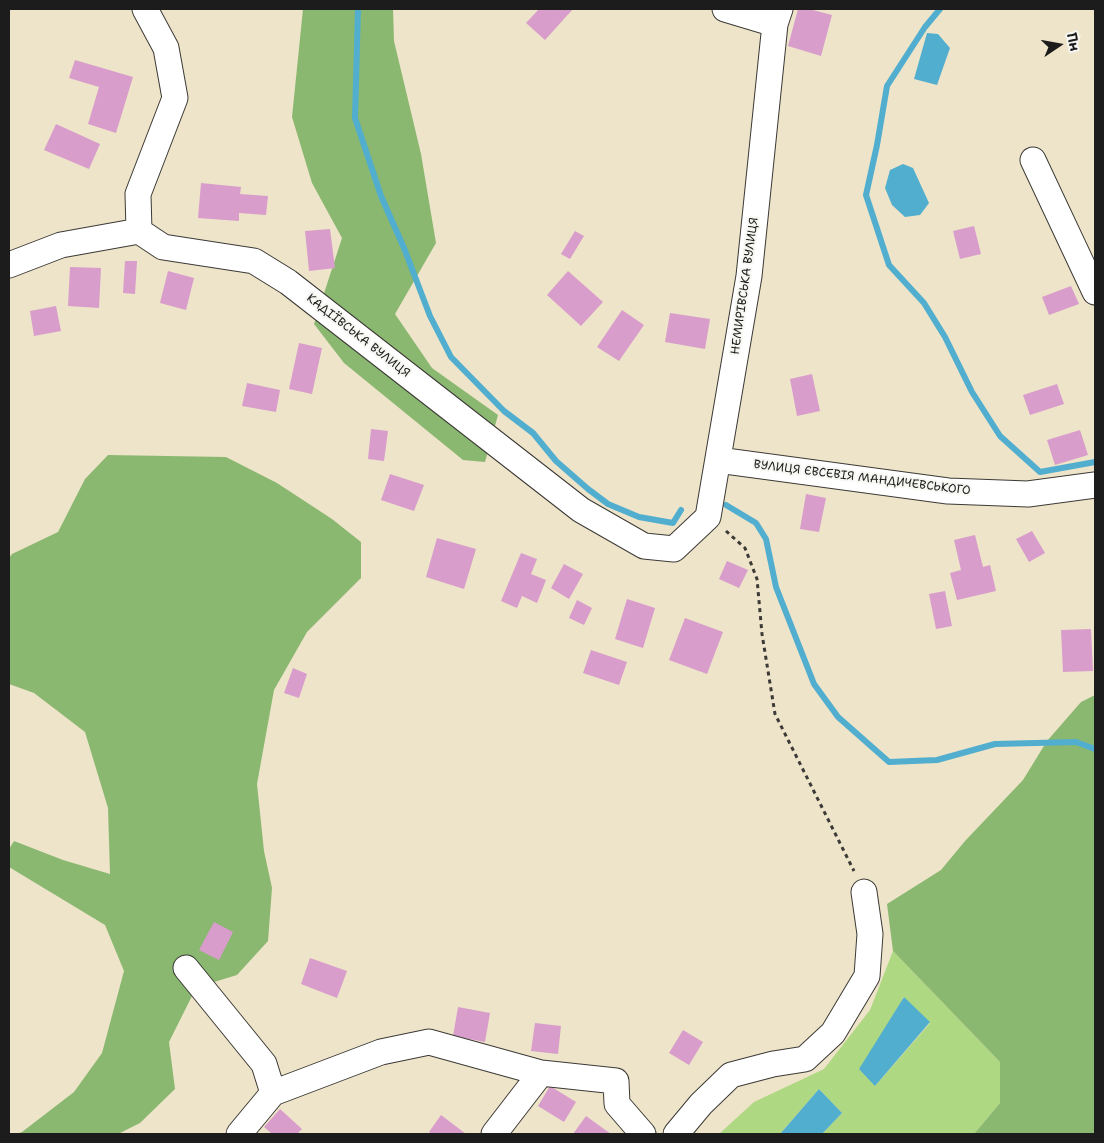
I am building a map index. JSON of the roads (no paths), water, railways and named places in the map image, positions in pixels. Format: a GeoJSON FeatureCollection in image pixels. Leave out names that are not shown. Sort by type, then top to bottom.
{"type":"FeatureCollection","features":[{"type":"Feature","properties":{"kind":"street"},"geometry":{"type":"LineString","coordinates":[[9,265],[62,245],[139,231],[138,194],[175,98],[166,48],[145,9]]}},
{"type":"Feature","properties":{"kind":"street"},"geometry":{"type":"LineString","coordinates":[[725,9],[777,16]]}},
{"type":"Feature","properties":{"kind":"street","name":"НЕМИРІВСЬКА ВУЛИЦЯ"},"geometry":{"type":"LineString","coordinates":[[708,516],[749,276],[777,16]]}},
{"type":"Feature","properties":{"kind":"street"},"geometry":{"type":"LineString","coordinates":[[1033,160],[1095,292]]}},
{"type":"Feature","properties":{"kind":"street","name":"КАДІЇВСЬКА ВУЛИЦЯ"},"geometry":{"type":"LineString","coordinates":[[139,231],[163,247],[254,261],[268,269],[288,282],[581,510],[644,546],[674,549],[708,516]]}},
{"type":"Feature","properties":{"kind":"street","name":"ВУЛИЦЯ ЄВСЕВІЯ МАНДИЧЕВСЬКОГО"},"geometry":{"type":"LineString","coordinates":[[718,460],[948,491],[1028,494],[1095,485]]}},
{"type":"Feature","properties":{"kind":"street"},"geometry":{"type":"LineString","coordinates":[[676,1134],[701,1104],[731,1075],[773,1064],[805,1059],[832,1033],[868,976],[870,934],[864,892]]}},
{"type":"Feature","properties":{"kind":"street"},"geometry":{"type":"LineString","coordinates":[[186,968],[264,1064],[273,1093]]}},
{"type":"Feature","properties":{"kind":"street"},"geometry":{"type":"LineString","coordinates":[[239,1134],[273,1093],[381,1052],[429,1042],[541,1073],[616,1080],[617,1104],[643,1134]]}},
{"type":"Feature","properties":{"kind":"street"},"geometry":{"type":"LineString","coordinates":[[494,1134],[541,1073]]}},
{"type":"Feature","properties":{"kind":"water"},"geometry":{"type":"Polygon","coordinates":[[[927,33],[938,34],[950,48],[937,85],[914,79],[927,33]]]}},
{"type":"Feature","properties":{"kind":"water"},"geometry":{"type":"Polygon","coordinates":[[[903,164],[913,168],[929,203],[920,215],[905,217],[892,205],[885,188],[890,170],[903,164]]]}},
{"type":"Feature","properties":{"kind":"water"},"geometry":{"type":"Polygon","coordinates":[[[904,997],[930,1022],[875,1086],[859,1069],[904,997]]]}},
{"type":"Feature","properties":{"kind":"water"},"geometry":{"type":"Polygon","coordinates":[[[819,1089],[842,1113],[822,1134],[780,1134],[819,1089]]]}},
{"type":"Feature","properties":{"kind":"waterway"},"geometry":{"type":"LineString","coordinates":[[358,9],[355,118],[381,196],[404,248],[430,316],[451,357],[504,411],[533,433],[556,461],[608,504],[639,517],[673,523],[681,510]]}},
{"type":"Feature","properties":{"kind":"waterway"},"geometry":{"type":"LineString","coordinates":[[940,9],[925,27],[887,86],[866,195],[889,265],[924,303],[945,337],[972,392],[1000,436],[1040,472],[1095,462]]}},
{"type":"Feature","properties":{"kind":"waterway"},"geometry":{"type":"LineString","coordinates":[[726,505],[756,523],[766,539],[776,587],[814,684],[838,717],[889,762],[937,760],[995,744],[1076,742],[1095,749]]}}]}
